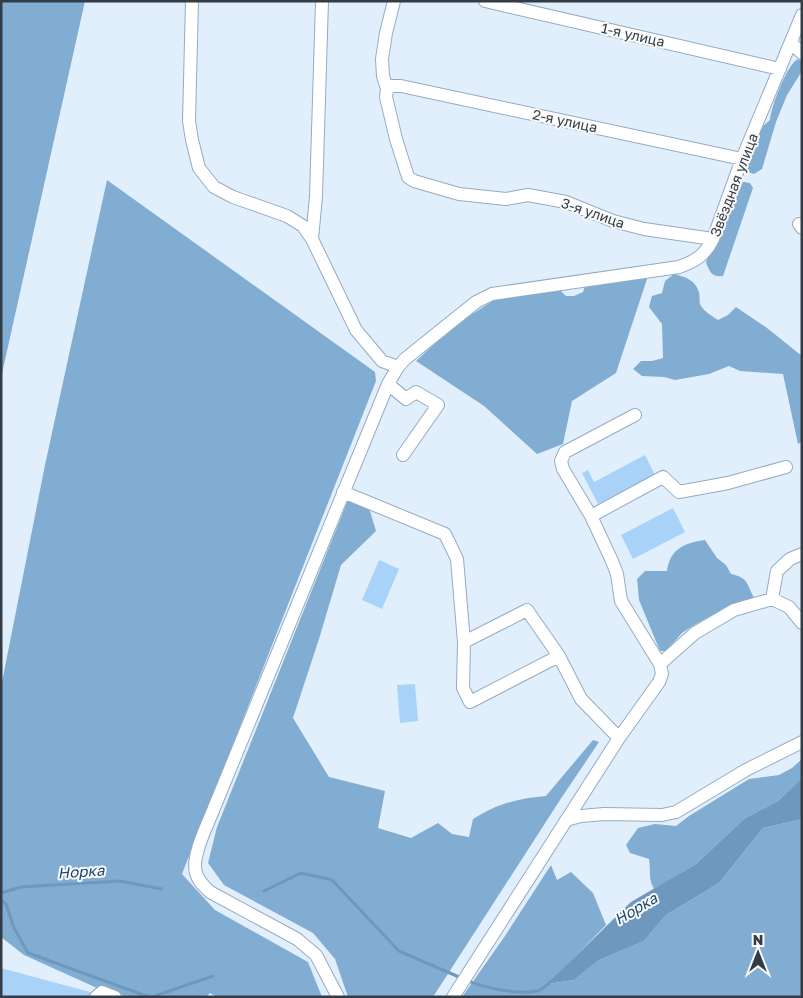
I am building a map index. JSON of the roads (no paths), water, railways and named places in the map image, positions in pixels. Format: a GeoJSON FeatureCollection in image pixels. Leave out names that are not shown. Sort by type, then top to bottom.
{"type":"FeatureCollection","features":[{"type":"Feature","properties":{"kind":"street"},"geometry":{"type":"LineString","coordinates":[[192,1],[189,121],[199,168],[214,186],[233,197],[287,216],[303,226],[312,238],[356,330],[382,361],[398,367]]}},
{"type":"Feature","properties":{"kind":"street"},"geometry":{"type":"LineString","coordinates":[[312,238],[316,196],[322,1]]}},
{"type":"Feature","properties":{"kind":"street"},"geometry":{"type":"LineString","coordinates":[[387,89],[383,76],[382,59],[394,1]]}},
{"type":"Feature","properties":{"kind":"street","name":"1-я улица"},"geometry":{"type":"LineString","coordinates":[[485,1],[780,69]]}},
{"type":"Feature","properties":{"kind":"street","name":"Звёздная улица"},"geometry":{"type":"LineString","coordinates":[[338,997],[316,955],[297,939],[210,892],[200,882],[195,871],[200,844],[388,384],[398,367],[432,336],[476,302],[492,294],[509,290],[679,268],[700,258],[708,249],[713,239],[742,159],[802,15]]}},
{"type":"Feature","properties":{"kind":"street"},"geometry":{"type":"LineString","coordinates":[[791,43],[802,53]]}},
{"type":"Feature","properties":{"kind":"street","name":"2-я улица"},"geometry":{"type":"LineString","coordinates":[[387,89],[392,86],[401,86],[742,159]]}},
{"type":"Feature","properties":{"kind":"street","name":"3-я улица"},"geometry":{"type":"LineString","coordinates":[[387,89],[386,97],[400,155],[408,177],[414,181],[459,194],[506,199],[528,195],[566,202],[614,221],[644,229],[713,239]]}},
{"type":"Feature","properties":{"kind":"street"},"geometry":{"type":"LineString","coordinates":[[388,384],[406,399],[416,392],[438,405],[402,455]]}},
{"type":"Feature","properties":{"kind":"street"},"geometry":{"type":"LineString","coordinates":[[453,997],[618,738],[662,674],[660,664],[621,601],[617,574],[590,516],[563,469],[561,461],[565,452],[635,415]]}},
{"type":"Feature","properties":{"kind":"street"},"geometry":{"type":"LineString","coordinates":[[590,516],[663,477],[679,492],[728,483],[786,467]]}},
{"type":"Feature","properties":{"kind":"street"},"geometry":{"type":"LineString","coordinates":[[343,492],[445,534],[457,560],[464,642],[463,688],[470,702],[559,656]]}},
{"type":"Feature","properties":{"kind":"street"},"geometry":{"type":"LineString","coordinates":[[772,599],[776,571],[790,559],[802,554]]}},
{"type":"Feature","properties":{"kind":"street"},"geometry":{"type":"LineString","coordinates":[[660,664],[670,653],[695,633],[734,610],[772,599],[789,607],[802,623]]}},
{"type":"Feature","properties":{"kind":"street"},"geometry":{"type":"LineString","coordinates":[[464,642],[527,610],[559,656],[581,699],[618,738]]}},
{"type":"Feature","properties":{"kind":"street"},"geometry":{"type":"LineString","coordinates":[[566,820],[580,816],[604,814],[662,815],[676,812],[746,770],[802,742]]}},
{"type":"Feature","properties":{"kind":"street"},"geometry":{"type":"LineString","coordinates":[[96,997],[102,992],[115,997]]}},
{"type":"Feature","properties":{"kind":"water"},"geometry":{"type":"Polygon","coordinates":[[[802,778],[802,819],[763,828],[719,883],[666,915],[644,941],[599,960],[574,980],[547,984],[631,902],[696,864],[745,818],[778,801],[802,778]]]}},
{"type":"Feature","properties":{"kind":"waterway","name":"Норка"},"geometry":{"type":"LineString","coordinates":[[264,891],[301,873],[332,880],[399,951],[459,977]]}},
{"type":"Feature","properties":{"kind":"waterway","name":"Норка"},"geometry":{"type":"LineString","coordinates":[[1,893],[21,887],[120,881],[162,889]]}},
{"type":"Feature","properties":{"kind":"waterway"},"geometry":{"type":"LineString","coordinates":[[1,900],[6,904],[14,928],[28,953],[149,997]]}},
{"type":"Feature","properties":{"kind":"waterway"},"geometry":{"type":"LineString","coordinates":[[152,997],[213,976]]}},
{"type":"Feature","properties":{"kind":"waterway","name":"Норка"},"geometry":{"type":"LineString","coordinates":[[466,980],[482,986],[520,992],[539,990],[550,982]]}}]}
